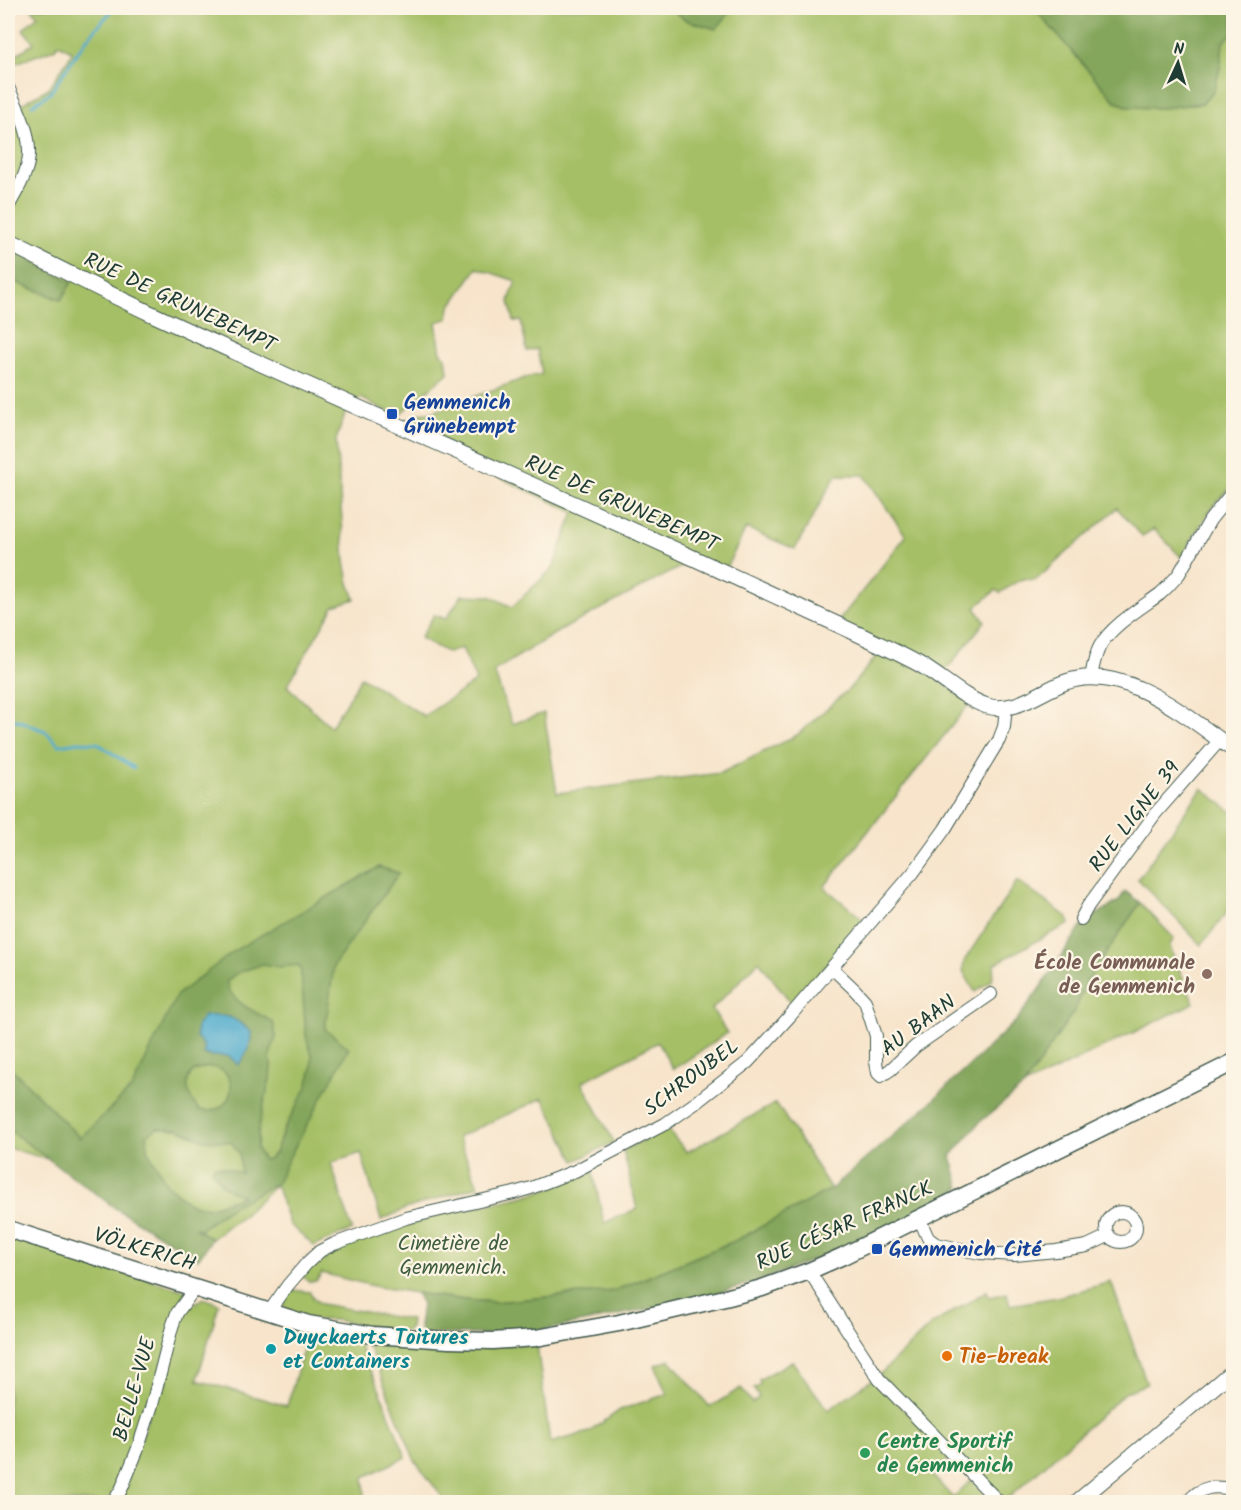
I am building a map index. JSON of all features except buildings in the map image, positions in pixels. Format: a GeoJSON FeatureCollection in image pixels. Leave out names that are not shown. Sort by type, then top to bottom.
{"type":"FeatureCollection","features":[{"type":"Feature","properties":{"kind":"main road","name":"RUE CÉSAR FRANCK"},"geometry":{"type":"LineString","coordinates":[[269,1312],[308,1324],[373,1335],[482,1340],[536,1338],[619,1323],[729,1297],[762,1288],[843,1256],[1233,1062]]}},
{"type":"Feature","properties":{"kind":"main road","name":"VÖLKERICH"},"geometry":{"type":"LineString","coordinates":[[8,1229],[269,1312]]}},
{"type":"Feature","properties":{"kind":"street"},"geometry":{"type":"LineString","coordinates":[[8,87],[27,133],[30,154],[26,170],[8,207]]}},
{"type":"Feature","properties":{"kind":"street","name":"RUE DE GRUNEBEMPT"},"geometry":{"type":"LineString","coordinates":[[8,243],[152,314],[690,556],[875,642],[918,663],[968,697],[986,706],[996,708],[1006,706]]}},
{"type":"Feature","properties":{"kind":"street"},"geometry":{"type":"LineString","coordinates":[[1091,677],[1097,652],[1106,638],[1167,588],[1179,574],[1210,520],[1233,490]]}},
{"type":"Feature","properties":{"kind":"street"},"geometry":{"type":"LineString","coordinates":[[1006,706],[1019,704],[1068,681],[1091,677],[1110,679],[1151,695],[1177,710],[1233,750]]}},
{"type":"Feature","properties":{"kind":"street","name":"SCHROUBEL"},"geometry":{"type":"LineString","coordinates":[[269,1312],[288,1285],[320,1251],[406,1218],[531,1188],[575,1171],[665,1124],[747,1062],[790,1016],[913,873],[945,829],[999,740],[1004,727],[1006,706]]}},
{"type":"Feature","properties":{"kind":"street","name":"RUE LIGNE 39"},"geometry":{"type":"LineString","coordinates":[[1081,919],[1155,814],[1220,740]]}},
{"type":"Feature","properties":{"kind":"street","name":"AU BAAN"},"geometry":{"type":"LineString","coordinates":[[832,968],[865,1001],[876,1036],[876,1062],[878,1073],[881,1076],[916,1046],[992,994]]}},
{"type":"Feature","properties":{"kind":"street"},"geometry":{"type":"LineString","coordinates":[[919,1218],[928,1238],[936,1244],[980,1253],[1015,1255],[1056,1251],[1087,1246],[1108,1236]]}},
{"type":"Feature","properties":{"kind":"street"},"geometry":{"type":"LineString","coordinates":[[809,1270],[879,1379],[999,1503]]}},
{"type":"Feature","properties":{"kind":"street","name":"BELLE-VUE"},"geometry":{"type":"LineString","coordinates":[[113,1503],[121,1490],[137,1451],[177,1313],[195,1288]]}},
{"type":"Feature","properties":{"kind":"street"},"geometry":{"type":"LineString","coordinates":[[1077,1503],[1233,1371]]}},
{"type":"Feature","properties":{"kind":"street"},"geometry":{"type":"LineString","coordinates":[[1188,1503],[1194,1495],[1206,1488],[1233,1489]]}},
{"type":"Feature","properties":{"kind":"green space"},"geometry":{"type":"Polygon","coordinates":[[[31,8],[670,8],[686,20],[715,29],[734,8],[1034,8],[1116,102],[1130,107],[1163,108],[1203,103],[1214,90],[1223,43],[1233,32],[1233,485],[1216,502],[1182,558],[1154,529],[1142,536],[1117,508],[1036,580],[1023,579],[1000,593],[996,590],[975,608],[985,621],[952,663],[936,678],[970,703],[824,887],[865,921],[792,1004],[759,961],[712,1009],[727,1033],[673,1069],[658,1042],[582,1082],[614,1142],[575,1161],[543,1098],[458,1137],[478,1186],[408,1208],[381,1220],[361,1153],[331,1163],[352,1230],[314,1246],[289,1224],[276,1184],[241,1218],[212,1239],[194,1228],[80,1138],[8,1065],[8,730],[13,726],[8,724],[8,279],[60,300],[8,241],[8,112],[49,88],[73,52],[59,44],[54,49],[13,64],[13,72],[8,78],[8,60],[34,43],[23,29],[38,16],[31,8]],[[477,268],[450,307],[448,319],[436,322],[441,353],[446,357],[448,373],[397,416],[361,398],[347,408],[336,440],[345,561],[355,599],[334,606],[287,686],[331,727],[361,677],[424,716],[476,681],[462,648],[448,653],[420,638],[434,615],[446,619],[462,595],[490,596],[512,607],[553,568],[574,512],[398,430],[417,414],[430,413],[525,378],[542,374],[537,349],[527,351],[521,321],[514,321],[509,301],[516,281],[477,268]],[[836,475],[795,549],[746,528],[722,577],[686,564],[559,631],[494,671],[512,724],[544,713],[557,793],[721,773],[797,735],[849,689],[880,652],[833,628],[906,536],[864,475],[836,475]]]}},
{"type":"Feature","properties":{"kind":"green space"},"geometry":{"type":"Polygon","coordinates":[[[670,8],[734,8],[716,29],[686,20],[670,8]]]}},
{"type":"Feature","properties":{"kind":"green space"},"geometry":{"type":"Polygon","coordinates":[[[1034,8],[1233,8],[1233,32],[1223,43],[1214,90],[1203,103],[1163,108],[1130,107],[1116,102],[1034,8]]]}},
{"type":"Feature","properties":{"kind":"green space"},"geometry":{"type":"Polygon","coordinates":[[[8,248],[72,282],[61,300],[8,279],[8,248]]]}},
{"type":"Feature","properties":{"kind":"green space"},"geometry":{"type":"Polygon","coordinates":[[[1202,788],[1233,813],[1233,905],[1201,945],[1138,879],[1202,788]]]}},
{"type":"Feature","properties":{"kind":"green space"},"geometry":{"type":"Polygon","coordinates":[[[379,867],[399,873],[334,965],[325,1029],[349,1048],[277,1183],[231,1207],[201,1229],[195,1228],[212,1239],[198,1259],[115,1208],[8,1129],[8,1065],[80,1138],[132,1088],[177,995],[237,949],[379,867]],[[263,964],[237,973],[227,981],[232,995],[238,1001],[273,1022],[276,1037],[270,1055],[270,1079],[259,1125],[257,1149],[264,1160],[275,1153],[284,1129],[307,1087],[312,1068],[312,1055],[306,1036],[299,965],[279,967],[263,964]],[[209,1067],[197,1070],[188,1079],[188,1090],[199,1110],[211,1111],[222,1106],[227,1101],[231,1086],[225,1073],[209,1067]],[[157,1128],[147,1135],[147,1149],[168,1186],[189,1203],[208,1208],[243,1196],[225,1187],[212,1170],[214,1166],[224,1167],[241,1173],[239,1153],[231,1142],[204,1140],[178,1129],[157,1128]]]}},
{"type":"Feature","properties":{"kind":"green space"},"geometry":{"type":"Polygon","coordinates":[[[1017,881],[1067,917],[1070,924],[995,964],[992,980],[975,992],[963,971],[964,961],[1017,881]]]}},
{"type":"Feature","properties":{"kind":"green space"},"geometry":{"type":"Polygon","coordinates":[[[1125,891],[1140,903],[1087,981],[1076,1008],[1024,1086],[980,1122],[951,1156],[960,1188],[901,1222],[839,1250],[759,1281],[693,1300],[524,1334],[423,1334],[419,1327],[422,1304],[416,1293],[495,1302],[614,1291],[737,1240],[831,1189],[928,1105],[1017,1020],[1078,931],[1089,919],[1119,901],[1125,891]]]}},
{"type":"Feature","properties":{"kind":"green space"},"geometry":{"type":"Polygon","coordinates":[[[1140,903],[1174,938],[1170,945],[1172,953],[1194,1003],[1024,1086],[1076,1008],[1087,981],[1140,903]]]}},
{"type":"Feature","properties":{"kind":"green space","name":"Cimetière de Gemmenich."},"geometry":{"type":"Polygon","coordinates":[[[776,1103],[831,1189],[737,1240],[614,1291],[495,1302],[465,1300],[373,1286],[322,1273],[316,1281],[309,1282],[304,1278],[305,1271],[320,1256],[325,1260],[330,1251],[437,1215],[531,1194],[569,1180],[592,1168],[604,1223],[637,1209],[623,1150],[667,1129],[687,1152],[776,1103]]]}},
{"type":"Feature","properties":{"kind":"green space"},"geometry":{"type":"Polygon","coordinates":[[[8,1129],[51,1160],[8,1148],[8,1129]]]}},
{"type":"Feature","properties":{"kind":"green space"},"geometry":{"type":"Polygon","coordinates":[[[8,1236],[186,1291],[141,1425],[108,1502],[8,1502],[8,1236]]]}},
{"type":"Feature","properties":{"kind":"green space"},"geometry":{"type":"Polygon","coordinates":[[[1111,1282],[1147,1384],[1126,1392],[1004,1502],[879,1375],[931,1325],[987,1291],[989,1297],[1007,1293],[1010,1305],[1058,1297],[1111,1282]]]}},
{"type":"Feature","properties":{"kind":"green space"},"geometry":{"type":"Polygon","coordinates":[[[292,1290],[310,1292],[321,1304],[411,1320],[410,1328],[407,1331],[335,1320],[315,1320],[284,1309],[284,1298],[292,1290]]]}},
{"type":"Feature","properties":{"kind":"green space"},"geometry":{"type":"Polygon","coordinates":[[[203,1298],[219,1304],[197,1380],[287,1406],[309,1330],[357,1341],[406,1457],[364,1477],[365,1502],[119,1502],[183,1315],[203,1298]]]}},
{"type":"Feature","properties":{"kind":"green space"},"geometry":{"type":"Polygon","coordinates":[[[367,1342],[537,1345],[550,1443],[589,1432],[620,1410],[667,1394],[655,1365],[670,1360],[710,1407],[741,1388],[752,1403],[759,1397],[754,1389],[760,1385],[759,1380],[792,1361],[828,1410],[873,1379],[951,1457],[932,1475],[953,1498],[971,1480],[991,1502],[446,1502],[415,1461],[367,1342]]]}},
{"type":"Feature","properties":{"kind":"water"},"geometry":{"type":"Polygon","coordinates":[[[204,1016],[229,1017],[251,1032],[248,1050],[238,1065],[229,1056],[204,1054],[204,1046],[196,1036],[197,1025],[204,1016]]]}},
{"type":"Feature","properties":{"kind":"waterway"},"geometry":{"type":"LineString","coordinates":[[32,105],[50,93],[85,41],[114,8]]}},
{"type":"Feature","properties":{"kind":"waterway"},"geometry":{"type":"LineString","coordinates":[[8,721],[17,720],[45,731],[59,745],[78,742],[97,743],[134,768]]}},
{"type":"Feature","properties":{"kind":"place","name":"Gemmenich Grünebempt"},"geometry":{"type":"Point","coordinates":[392,414]}},
{"type":"Feature","properties":{"kind":"place","name":"École Communale de Gemmenich"},"geometry":{"type":"Point","coordinates":[1207,974]}},
{"type":"Feature","properties":{"kind":"place","name":"Gemmenich Cité"},"geometry":{"type":"Point","coordinates":[877,1249]}},
{"type":"Feature","properties":{"kind":"place","name":"Duyckaerts Toitures et Containers"},"geometry":{"type":"Point","coordinates":[271,1349]}},
{"type":"Feature","properties":{"kind":"place","name":"Tie-break"},"geometry":{"type":"Point","coordinates":[947,1356]}},
{"type":"Feature","properties":{"kind":"place","name":"Centre Sportif de Gemmenich"},"geometry":{"type":"Point","coordinates":[865,1453]}}]}
